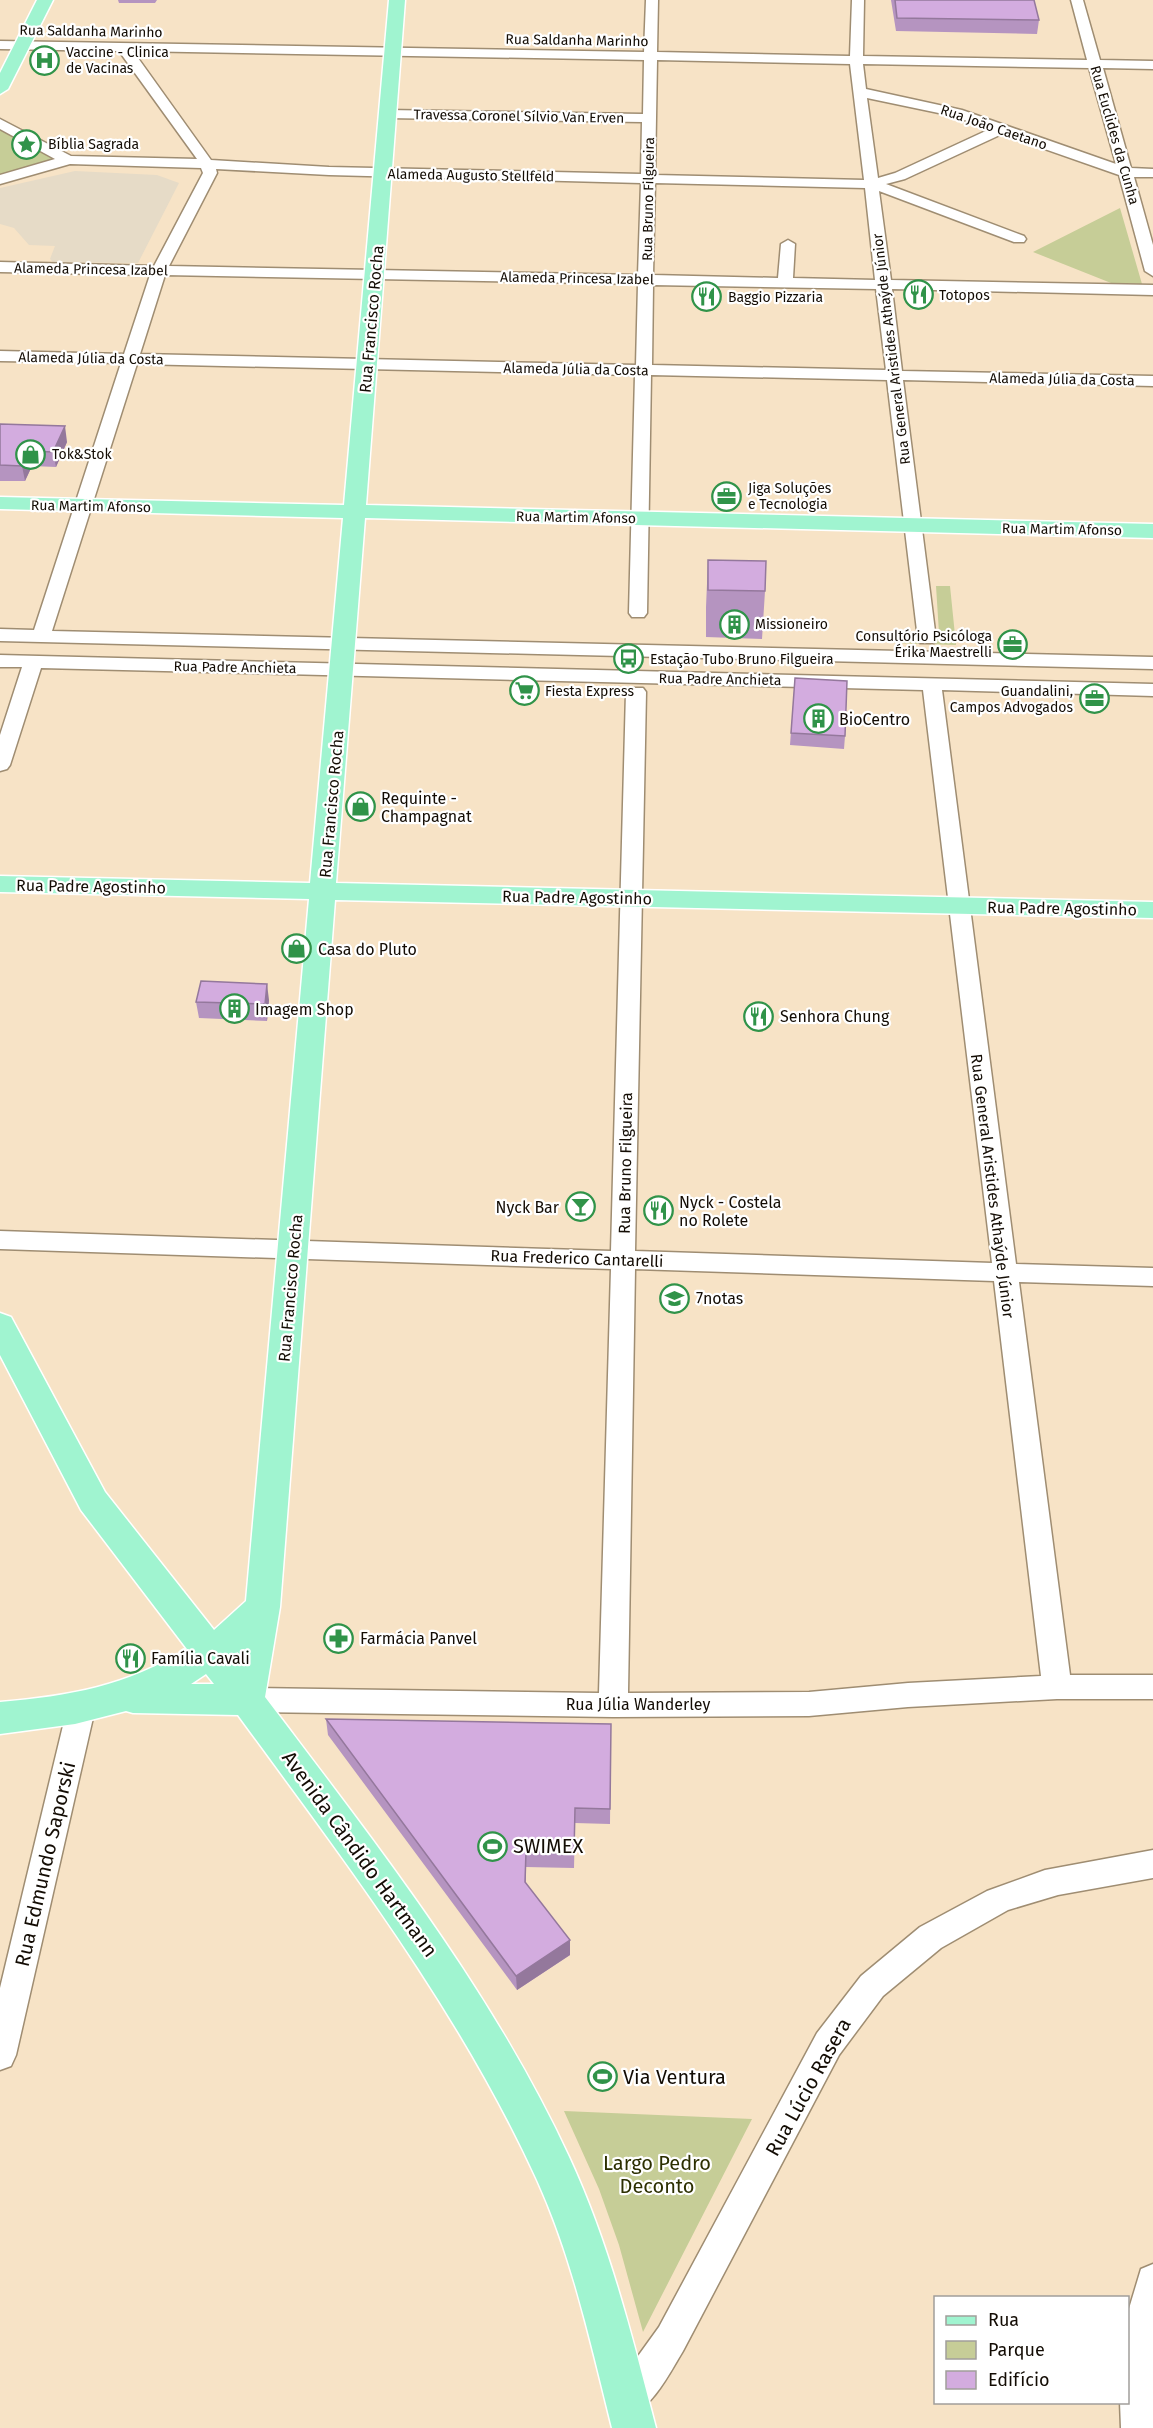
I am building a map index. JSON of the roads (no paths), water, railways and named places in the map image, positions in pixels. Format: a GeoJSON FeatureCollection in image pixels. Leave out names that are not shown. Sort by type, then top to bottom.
{"type":"FeatureCollection","features":[{"type":"Feature","properties":{"kind":"main road"},"geometry":{"type":"LineString","coordinates":[[0,89],[45,0]]}},
{"type":"Feature","properties":{"kind":"main road","name":"Rua Francisco Rocha"},"geometry":{"type":"LineString","coordinates":[[248,1700],[263,1607],[397,0]]}},
{"type":"Feature","properties":{"kind":"main road","name":"Rua Martim Afonso"},"geometry":{"type":"LineString","coordinates":[[0,503],[1153,531]]}},
{"type":"Feature","properties":{"kind":"main road","name":"Rua Padre Agostinho"},"geometry":{"type":"LineString","coordinates":[[0,884],[1153,910]]}},
{"type":"Feature","properties":{"kind":"main road","name":"Avenida Cândido Hartmann"},"geometry":{"type":"LineString","coordinates":[[0,1325],[93,1501],[248,1700],[396,1901],[465,2006],[500,2066],[554,2171],[575,2224],[600,2297],[631,2414]]}},
{"type":"Feature","properties":{"kind":"main road"},"geometry":{"type":"LineString","coordinates":[[211,1654],[243,1628],[263,1607]]}},
{"type":"Feature","properties":{"kind":"main road","name":"Rua Júlia Wanderley"},"geometry":{"type":"LineString","coordinates":[[0,1718],[81,1709],[122,1698],[156,1684],[211,1654]]}},
{"type":"Feature","properties":{"kind":"main road","name":"Rua Júlia Wanderley"},"geometry":{"type":"LineString","coordinates":[[122,1698],[248,1700]]}},
{"type":"Feature","properties":{"kind":"street","name":"Rua Bruno Filgueira"},"geometry":{"type":"LineString","coordinates":[[638,613],[652,0]]}},
{"type":"Feature","properties":{"kind":"street","name":"Rua General Aristides Athaýde Júnior"},"geometry":{"type":"LineString","coordinates":[[858,0],[856,60],[927,639]]}},
{"type":"Feature","properties":{"kind":"street","name":"Rua Euclides da Cunha"},"geometry":{"type":"LineString","coordinates":[[1077,0],[1153,271]]}},
{"type":"Feature","properties":{"kind":"street","name":"Rua Saldanha Marinho"},"geometry":{"type":"LineString","coordinates":[[0,45],[1153,65]]}},
{"type":"Feature","properties":{"kind":"street"},"geometry":{"type":"LineString","coordinates":[[41,636],[159,270],[210,173],[207,164],[123,47]]}},
{"type":"Feature","properties":{"kind":"street","name":"Rua João Caetano"},"geometry":{"type":"LineString","coordinates":[[860,92],[935,107],[1124,172],[1153,173]]}},
{"type":"Feature","properties":{"kind":"street","name":"Travessa Coronel Sílvio Van Erven"},"geometry":{"type":"LineString","coordinates":[[387,114],[650,118]]}},
{"type":"Feature","properties":{"kind":"street"},"geometry":{"type":"LineString","coordinates":[[0,123],[58,156],[70,160]]}},
{"type":"Feature","properties":{"kind":"street"},"geometry":{"type":"LineString","coordinates":[[871,184],[900,176],[1003,129]]}},
{"type":"Feature","properties":{"kind":"street"},"geometry":{"type":"LineString","coordinates":[[0,180],[70,160]]}},
{"type":"Feature","properties":{"kind":"street","name":"Alameda Augusto Stellfeld"},"geometry":{"type":"LineString","coordinates":[[70,160],[207,164],[269,169],[871,184]]}},
{"type":"Feature","properties":{"kind":"street"},"geometry":{"type":"LineString","coordinates":[[198,195],[228,182],[269,169]]}},
{"type":"Feature","properties":{"kind":"street"},"geometry":{"type":"LineString","coordinates":[[900,176],[904,194]]}},
{"type":"Feature","properties":{"kind":"street"},"geometry":{"type":"LineString","coordinates":[[871,184],[904,194],[1019,239]]}},
{"type":"Feature","properties":{"kind":"street"},"geometry":{"type":"LineString","coordinates":[[785,282],[788,244]]}},
{"type":"Feature","properties":{"kind":"street","name":"Alameda Princesa Izabel"},"geometry":{"type":"LineString","coordinates":[[0,267],[1153,290]]}},
{"type":"Feature","properties":{"kind":"street"},"geometry":{"type":"LineString","coordinates":[[0,281],[18,267]]}},
{"type":"Feature","properties":{"kind":"street","name":"Alameda Júlia da Costa"},"geometry":{"type":"LineString","coordinates":[[0,356],[1153,381]]}},
{"type":"Feature","properties":{"kind":"street","name":"Rua Padre Anchieta"},"geometry":{"type":"LineString","coordinates":[[0,634],[1153,663]]}},
{"type":"Feature","properties":{"kind":"street","name":"Rua Padre Anchieta"},"geometry":{"type":"LineString","coordinates":[[0,661],[1153,690]]}},
{"type":"Feature","properties":{"kind":"street"},"geometry":{"type":"LineString","coordinates":[[0,765],[33,662]]}},
{"type":"Feature","properties":{"kind":"street","name":"Rua General Aristides Athaýde Júnior"},"geometry":{"type":"LineString","coordinates":[[932,684],[1057,1687]]}},
{"type":"Feature","properties":{"kind":"street","name":"Rua Bruno Filgueira"},"geometry":{"type":"LineString","coordinates":[[613,1705],[636,692]]}},
{"type":"Feature","properties":{"kind":"street","name":"Rua Frederico Cantarelli"},"geometry":{"type":"LineString","coordinates":[[0,1240],[1153,1276]]}},
{"type":"Feature","properties":{"kind":"street","name":"Rua Júlia Wanderley"},"geometry":{"type":"LineString","coordinates":[[248,1700],[613,1705],[809,1704],[908,1695],[1057,1687],[1153,1687]]}},
{"type":"Feature","properties":{"kind":"street","name":"Rua Edmundo Saporski"},"geometry":{"type":"LineString","coordinates":[[0,2055],[81,1709]]}},
{"type":"Feature","properties":{"kind":"street","name":"Rua Lúcio Rasera"},"geometry":{"type":"LineString","coordinates":[[631,2414],[653,2367],[671,2339],[828,2044],[849,2013],[872,1986],[907,1955],[941,1931],[990,1904],[1044,1884],[1153,1864]]}},
{"type":"Feature","properties":{"kind":"street"},"geometry":{"type":"LineString","coordinates":[[1139,2428],[1137,2350],[1153,2282]]}},
{"type":"Feature","properties":{"kind":"place","name":"Vaccine - Clinica de Vacinas"},"geometry":{"type":"Point","coordinates":[45,60]}},
{"type":"Feature","properties":{"kind":"place","name":"Bíblia Sagrada"},"geometry":{"type":"Point","coordinates":[27,144]}},
{"type":"Feature","properties":{"kind":"place","name":"Totopos"},"geometry":{"type":"Point","coordinates":[918,295]}},
{"type":"Feature","properties":{"kind":"place","name":"Baggio Pizzaria"},"geometry":{"type":"Point","coordinates":[707,297]}},
{"type":"Feature","properties":{"kind":"place","name":"Tok&Stok"},"geometry":{"type":"Point","coordinates":[31,454]}},
{"type":"Feature","properties":{"kind":"place","name":"Jiga Soluções e Tecnologia"},"geometry":{"type":"Point","coordinates":[727,496]}},
{"type":"Feature","properties":{"kind":"place","name":"Missioneiro"},"geometry":{"type":"Point","coordinates":[734,624]}},
{"type":"Feature","properties":{"kind":"place","name":"Consultório Psicóloga Érika Maestrelli"},"geometry":{"type":"Point","coordinates":[1013,644]}},
{"type":"Feature","properties":{"kind":"place","name":"Estação Tubo Bruno Filgueira"},"geometry":{"type":"Point","coordinates":[629,659]}},
{"type":"Feature","properties":{"kind":"place","name":"Fiesta Express"},"geometry":{"type":"Point","coordinates":[524,691]}},
{"type":"Feature","properties":{"kind":"place","name":"Guandalini, Campos Advogados"},"geometry":{"type":"Point","coordinates":[1094,699]}},
{"type":"Feature","properties":{"kind":"place","name":"BioCentro"},"geometry":{"type":"Point","coordinates":[818,719]}},
{"type":"Feature","properties":{"kind":"place","name":"Requinte - Champagnat"},"geometry":{"type":"Point","coordinates":[360,807]}},
{"type":"Feature","properties":{"kind":"place","name":"Casa do Pluto"},"geometry":{"type":"Point","coordinates":[297,949]}},
{"type":"Feature","properties":{"kind":"place","name":"Imagem Shop"},"geometry":{"type":"Point","coordinates":[234,1009]}},
{"type":"Feature","properties":{"kind":"place","name":"Senhora Chung"},"geometry":{"type":"Point","coordinates":[759,1016]}},
{"type":"Feature","properties":{"kind":"place","name":"Nyck Bar"},"geometry":{"type":"Point","coordinates":[580,1207]}},
{"type":"Feature","properties":{"kind":"place","name":"Nyck - Costela no Rolete"},"geometry":{"type":"Point","coordinates":[658,1211]}},
{"type":"Feature","properties":{"kind":"place","name":"7notas"},"geometry":{"type":"Point","coordinates":[675,1298]}},
{"type":"Feature","properties":{"kind":"place","name":"Farmácia Panvel"},"geometry":{"type":"Point","coordinates":[339,1638]}},
{"type":"Feature","properties":{"kind":"place","name":"Família Cavali"},"geometry":{"type":"Point","coordinates":[130,1658]}},
{"type":"Feature","properties":{"kind":"place","name":"SWIMEX"},"geometry":{"type":"Point","coordinates":[492,1846]}},
{"type":"Feature","properties":{"kind":"place","name":"Via Ventura"},"geometry":{"type":"Point","coordinates":[602,2077]}},
{"type":"Feature","properties":{"kind":"park label","name":"Largo Pedro Deconto"},"geometry":{"type":"Point","coordinates":[657,2174]}}]}
